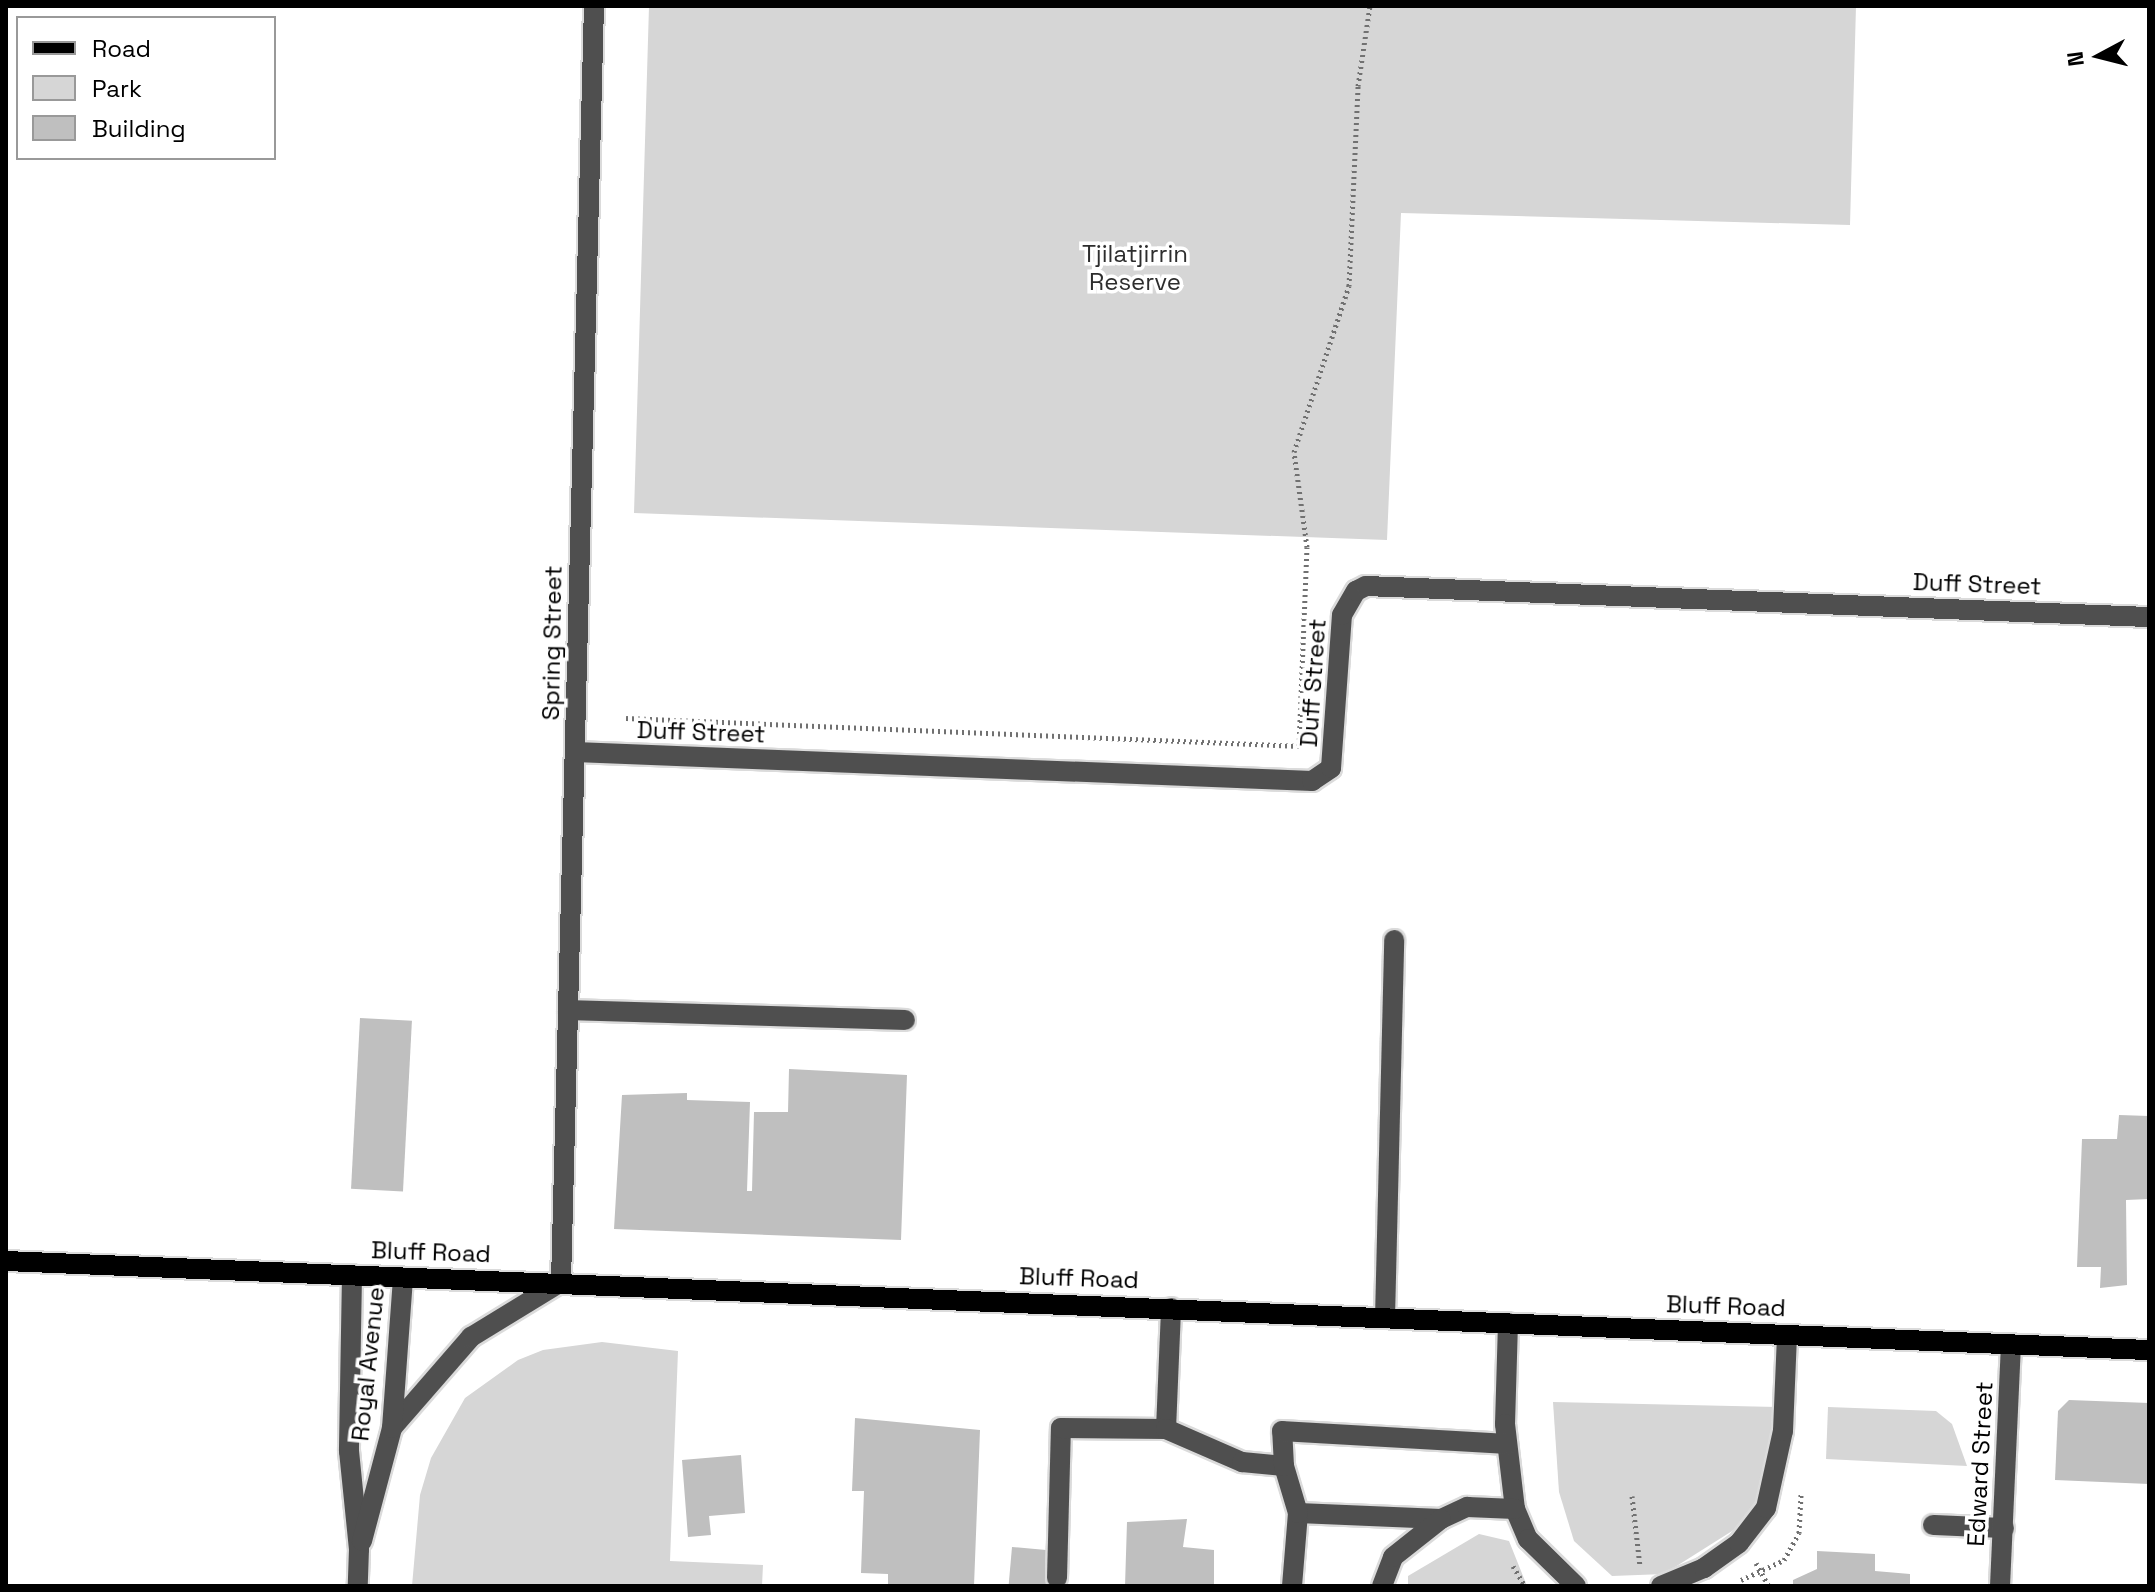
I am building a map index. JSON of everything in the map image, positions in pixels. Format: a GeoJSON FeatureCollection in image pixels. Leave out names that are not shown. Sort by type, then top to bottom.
{"type":"FeatureCollection","features":[{"type":"Feature","properties":{"kind":"main road","name":"Bluff Road"},"geometry":{"type":"LineString","coordinates":[[6,1261],[2149,1350]]}},
{"type":"Feature","properties":{"kind":"street","name":"Spring Street"},"geometry":{"type":"LineString","coordinates":[[561,1282],[594,6]]}},
{"type":"Feature","properties":{"kind":"street","name":"Duff Street"},"geometry":{"type":"LineString","coordinates":[[575,752],[1312,781],[1323,777],[1334,758],[1342,615],[1356,591],[1366,586],[2149,617]]}},
{"type":"Feature","properties":{"kind":"street"},"geometry":{"type":"LineString","coordinates":[[1385,1318],[1394,940]]}},
{"type":"Feature","properties":{"kind":"street"},"geometry":{"type":"LineString","coordinates":[[568,1010],[905,1020]]}},
{"type":"Feature","properties":{"kind":"street","name":"Royal Avenue"},"geometry":{"type":"LineString","coordinates":[[352,1275],[349,1451],[359,1549],[358,1586]]}},
{"type":"Feature","properties":{"kind":"street","name":"Royal Avenue"},"geometry":{"type":"LineString","coordinates":[[359,1549],[392,1428],[403,1278]]}},
{"type":"Feature","properties":{"kind":"street"},"geometry":{"type":"LineString","coordinates":[[392,1428],[471,1337],[561,1282]]}},
{"type":"Feature","properties":{"kind":"street"},"geometry":{"type":"LineString","coordinates":[[1166,1429],[1171,1308]]}},
{"type":"Feature","properties":{"kind":"street"},"geometry":{"type":"LineString","coordinates":[[1508,1323],[1507,1444],[1515,1509],[1528,1539],[1576,1586]]}},
{"type":"Feature","properties":{"kind":"street"},"geometry":{"type":"LineString","coordinates":[[1661,1586],[1704,1568],[1739,1543],[1766,1508],[1783,1431],[1787,1335]]}},
{"type":"Feature","properties":{"kind":"street","name":"Edward Street"},"geometry":{"type":"LineString","coordinates":[[2000,1586],[2011,1344]]}},
{"type":"Feature","properties":{"kind":"street"},"geometry":{"type":"LineString","coordinates":[[1057,1578],[1061,1428],[1166,1429],[1242,1462],[1284,1466]]}},
{"type":"Feature","properties":{"kind":"street"},"geometry":{"type":"LineString","coordinates":[[1292,1586],[1298,1513],[1284,1466],[1282,1431],[1507,1444]]}},
{"type":"Feature","properties":{"kind":"street"},"geometry":{"type":"LineString","coordinates":[[1382,1586],[1393,1557],[1441,1519],[1467,1507],[1515,1509]]}},
{"type":"Feature","properties":{"kind":"street"},"geometry":{"type":"LineString","coordinates":[[1298,1513],[1441,1519]]}},
{"type":"Feature","properties":{"kind":"street"},"geometry":{"type":"LineString","coordinates":[[1933,1525],[2004,1528]]}},
{"type":"Feature","properties":{"kind":"path"},"geometry":{"type":"LineString","coordinates":[[626,718],[1299,746],[1307,547],[1294,452],[1349,286],[1358,86],[1370,6]]}},
{"type":"Feature","properties":{"kind":"path"},"geometry":{"type":"LineString","coordinates":[[1632,1496],[1641,1571]]}},
{"type":"Feature","properties":{"kind":"green space","name":"Tjilatjirrin Reserve"},"geometry":{"type":"Polygon","coordinates":[[[649,6],[1856,6],[1850,225],[1401,213],[1387,540],[634,513],[649,6]]]}},
{"type":"Feature","properties":{"kind":"green space"},"geometry":{"type":"Polygon","coordinates":[[[602,1342],[678,1351],[670,1561],[763,1565],[762,1586],[412,1586],[420,1495],[431,1458],[465,1398],[518,1360],[543,1350],[602,1342]]]}},
{"type":"Feature","properties":{"kind":"green space"},"geometry":{"type":"Polygon","coordinates":[[[1553,1402],[1777,1407],[1764,1477],[1748,1521],[1664,1574],[1612,1576],[1574,1541],[1559,1492],[1553,1402]]]}},
{"type":"Feature","properties":{"kind":"green space"},"geometry":{"type":"Polygon","coordinates":[[[1828,1407],[1936,1411],[1952,1424],[1967,1466],[1826,1459],[1828,1407]]]}},
{"type":"Feature","properties":{"kind":"green space"},"geometry":{"type":"Polygon","coordinates":[[[1479,1534],[1509,1541],[1527,1586],[1408,1586],[1408,1576],[1479,1534]]]}},
{"type":"Feature","properties":{"kind":"building"},"geometry":{"type":"Polygon","coordinates":[[[360,1018],[412,1021],[403,1191],[351,1189],[360,1018]]]}},
{"type":"Feature","properties":{"kind":"building"},"geometry":{"type":"Polygon","coordinates":[[[789,1069],[907,1075],[901,1240],[614,1229],[622,1095],[687,1093],[687,1100],[750,1102],[747,1191],[752,1191],[754,1112],[788,1112],[789,1069]]]}},
{"type":"Feature","properties":{"kind":"building"},"geometry":{"type":"Polygon","coordinates":[[[2119,1115],[2149,1116],[2149,1199],[2126,1200],[2127,1285],[2100,1288],[2101,1267],[2077,1267],[2082,1139],[2117,1139],[2119,1115]]]}},
{"type":"Feature","properties":{"kind":"building"},"geometry":{"type":"Polygon","coordinates":[[[2069,1400],[2149,1403],[2149,1484],[2055,1480],[2058,1411],[2069,1400]]]}},
{"type":"Feature","properties":{"kind":"building"},"geometry":{"type":"Polygon","coordinates":[[[855,1418],[980,1430],[974,1586],[888,1586],[888,1574],[861,1573],[864,1491],[852,1491],[855,1418]]]}},
{"type":"Feature","properties":{"kind":"building"},"geometry":{"type":"Polygon","coordinates":[[[741,1455],[745,1513],[709,1516],[711,1535],[688,1537],[682,1460],[741,1455]]]}},
{"type":"Feature","properties":{"kind":"building"},"geometry":{"type":"Polygon","coordinates":[[[1187,1519],[1183,1547],[1214,1550],[1214,1586],[1125,1586],[1127,1522],[1187,1519]]]}},
{"type":"Feature","properties":{"kind":"building"},"geometry":{"type":"Polygon","coordinates":[[[1012,1547],[1049,1550],[1046,1586],[1009,1586],[1012,1547]]]}},
{"type":"Feature","properties":{"kind":"building"},"geometry":{"type":"Polygon","coordinates":[[[1817,1551],[1875,1554],[1875,1571],[1910,1574],[1910,1586],[1793,1586],[1793,1580],[1817,1569],[1817,1551]]]}}]}
